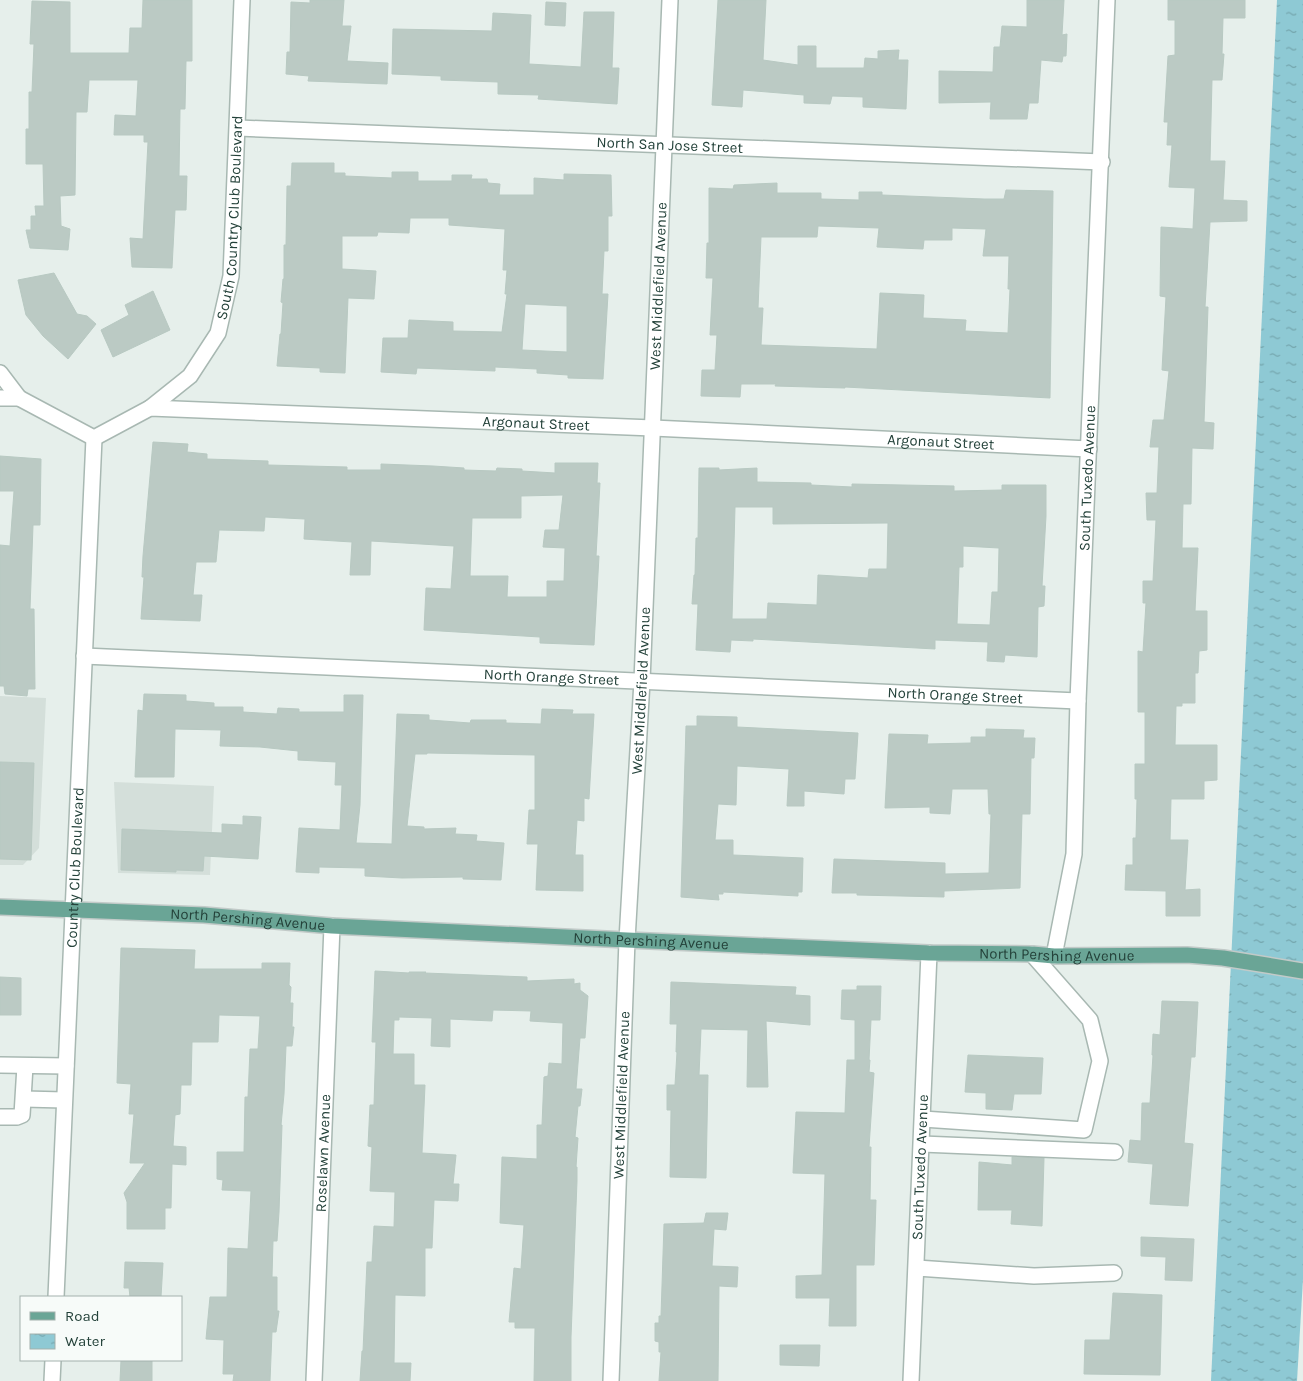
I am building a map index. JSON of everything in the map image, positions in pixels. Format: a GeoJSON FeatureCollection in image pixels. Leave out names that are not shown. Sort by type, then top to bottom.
{"type":"FeatureCollection","features":[{"type":"Feature","properties":{"kind":"main road","name":"North Pershing Avenue"},"geometry":{"type":"LineString","coordinates":[[0,907],[204,916],[332,926],[929,953],[1054,956],[1187,955],[1222,958],[1303,971]]}},
{"type":"Feature","properties":{"kind":"street","name":"South Country Club Boulevard"},"geometry":{"type":"LineString","coordinates":[[150,408],[190,376],[218,332],[231,276],[242,0]]}},
{"type":"Feature","properties":{"kind":"street","name":"West Middlefield Avenue"},"geometry":{"type":"LineString","coordinates":[[611,1381],[627,940],[642,681],[670,0]]}},
{"type":"Feature","properties":{"kind":"street","name":"South Tuxedo Avenue"},"geometry":{"type":"LineString","coordinates":[[1054,956],[1074,854],[1078,701],[1108,0]]}},
{"type":"Feature","properties":{"kind":"street","name":"North San Jose Street"},"geometry":{"type":"LineString","coordinates":[[238,128],[1102,162]]}},
{"type":"Feature","properties":{"kind":"street"},"geometry":{"type":"LineString","coordinates":[[0,373],[19,398],[94,438],[150,408]]}},
{"type":"Feature","properties":{"kind":"street"},"geometry":{"type":"LineString","coordinates":[[0,398],[19,398]]}},
{"type":"Feature","properties":{"kind":"street","name":"Argonaut Street"},"geometry":{"type":"LineString","coordinates":[[150,408],[653,428],[1089,449]]}},
{"type":"Feature","properties":{"kind":"street","name":"Country Club Boulevard"},"geometry":{"type":"LineString","coordinates":[[56,1296],[94,438]]}},
{"type":"Feature","properties":{"kind":"street","name":"North Orange Street"},"geometry":{"type":"LineString","coordinates":[[84,656],[1078,701]]}},
{"type":"Feature","properties":{"kind":"street","name":"Roselawn Avenue"},"geometry":{"type":"LineString","coordinates":[[314,1381],[332,926]]}},
{"type":"Feature","properties":{"kind":"street","name":"South Tuxedo Avenue"},"geometry":{"type":"LineString","coordinates":[[912,1381],[929,953]]}},
{"type":"Feature","properties":{"kind":"street"},"geometry":{"type":"LineString","coordinates":[[923,1119],[1084,1130],[1100,1061],[1090,1020],[1032,954]]}},
{"type":"Feature","properties":{"kind":"street"},"geometry":{"type":"LineString","coordinates":[[0,1065],[66,1066]]}},
{"type":"Feature","properties":{"kind":"street"},"geometry":{"type":"LineString","coordinates":[[0,1117],[17,1118],[22,1114],[25,1066]]}},
{"type":"Feature","properties":{"kind":"street"},"geometry":{"type":"LineString","coordinates":[[24,1099],[64,1100]]}},
{"type":"Feature","properties":{"kind":"street"},"geometry":{"type":"LineString","coordinates":[[922,1144],[1116,1152]]}},
{"type":"Feature","properties":{"kind":"street"},"geometry":{"type":"LineString","coordinates":[[916,1268],[1034,1276],[1114,1273]]}},
{"type":"Feature","properties":{"kind":"street"},"geometry":{"type":"LineString","coordinates":[[52,1381],[53,1361]]}},
{"type":"Feature","properties":{"kind":"shaded area"},"geometry":{"type":"Polygon","coordinates":[[[0,696],[46,698],[39,848],[23,865],[0,865],[0,696]]]}},
{"type":"Feature","properties":{"kind":"shaded area"},"geometry":{"type":"Polygon","coordinates":[[[114,782],[214,786],[210,875],[118,873],[114,782]]]}},
{"type":"Feature","properties":{"kind":"water"},"geometry":{"type":"Polygon","coordinates":[[[1277,0],[1303,0],[1303,1279],[1297,1381],[1211,1381],[1277,0]]]}},
{"type":"Feature","properties":{"kind":"building"},"geometry":{"type":"Polygon","coordinates":[[[143,0],[192,0],[192,61],[186,61],[185,109],[180,109],[179,176],[187,176],[186,210],[175,210],[172,268],[132,267],[130,238],[143,239],[148,142],[144,142],[144,135],[114,135],[115,115],[136,116],[138,80],[89,80],[87,112],[76,112],[75,195],[60,196],[61,226],[70,229],[68,250],[30,248],[26,230],[31,230],[31,216],[36,216],[35,206],[44,206],[43,164],[26,164],[26,129],[29,129],[29,92],[32,92],[34,44],[30,44],[32,1],[70,2],[70,53],[129,53],[130,28],[142,28],[143,0]]]}},
{"type":"Feature","properties":{"kind":"building"},"geometry":{"type":"Polygon","coordinates":[[[310,0],[344,0],[342,26],[351,26],[347,61],[388,63],[387,84],[308,81],[309,76],[286,74],[287,52],[290,52],[291,2],[310,3],[310,0]]]}},
{"type":"Feature","properties":{"kind":"building"},"geometry":{"type":"Polygon","coordinates":[[[718,0],[766,0],[763,60],[798,65],[798,46],[816,46],[816,68],[864,68],[865,58],[878,59],[878,51],[899,50],[898,60],[908,60],[906,109],[863,107],[863,97],[832,96],[830,104],[804,103],[804,95],[743,90],[742,107],[712,105],[718,0]]]}},
{"type":"Feature","properties":{"kind":"building"},"geometry":{"type":"Polygon","coordinates":[[[1027,0],[1064,0],[1062,35],[1067,34],[1066,56],[1063,56],[1062,62],[1041,60],[1038,103],[1029,103],[1027,119],[990,119],[991,102],[939,103],[939,71],[993,72],[994,47],[1000,47],[1002,26],[1027,27],[1027,0]]]}},
{"type":"Feature","properties":{"kind":"building"},"geometry":{"type":"Polygon","coordinates":[[[1168,0],[1245,0],[1245,18],[1223,18],[1222,54],[1224,54],[1222,80],[1212,80],[1210,161],[1225,161],[1223,200],[1247,201],[1247,221],[1210,222],[1205,307],[1208,307],[1204,422],[1214,423],[1213,449],[1192,448],[1191,504],[1183,504],[1182,548],[1198,548],[1195,611],[1207,611],[1207,650],[1199,651],[1198,673],[1195,673],[1195,703],[1182,703],[1182,706],[1176,706],[1175,745],[1217,745],[1217,780],[1204,781],[1204,799],[1171,799],[1170,840],[1188,840],[1185,890],[1200,889],[1200,916],[1166,916],[1166,891],[1125,890],[1126,865],[1133,865],[1133,838],[1136,838],[1137,799],[1135,799],[1135,764],[1145,764],[1145,712],[1138,712],[1138,651],[1143,652],[1146,603],[1143,603],[1143,581],[1153,581],[1156,520],[1147,520],[1146,493],[1157,493],[1159,447],[1150,447],[1153,420],[1164,420],[1169,371],[1162,370],[1166,297],[1160,296],[1161,227],[1193,229],[1195,188],[1169,187],[1172,145],[1167,145],[1168,122],[1164,122],[1168,56],[1175,55],[1175,20],[1168,20],[1168,0]]]}},
{"type":"Feature","properties":{"kind":"building"},"geometry":{"type":"Polygon","coordinates":[[[546,2],[566,3],[565,26],[545,25],[546,2]]]}},
{"type":"Feature","properties":{"kind":"building"},"geometry":{"type":"Polygon","coordinates":[[[584,12],[614,12],[612,68],[619,68],[617,104],[538,99],[539,95],[498,94],[498,82],[441,80],[441,76],[392,74],[393,29],[492,31],[493,13],[531,15],[529,64],[581,67],[584,12]]]}},
{"type":"Feature","properties":{"kind":"building"},"geometry":{"type":"Polygon","coordinates":[[[292,163],[334,163],[334,173],[345,173],[345,176],[392,178],[392,172],[418,172],[418,181],[452,181],[452,175],[472,175],[471,179],[487,179],[488,183],[500,184],[499,195],[534,195],[534,178],[564,180],[564,174],[611,175],[612,216],[608,216],[608,251],[604,251],[602,294],[608,294],[603,379],[568,378],[568,375],[537,373],[537,369],[495,367],[495,371],[417,368],[416,374],[381,372],[383,338],[408,338],[409,320],[453,322],[453,331],[502,332],[507,294],[505,294],[507,270],[503,270],[505,229],[449,225],[449,218],[410,218],[409,233],[378,232],[377,236],[342,236],[342,269],[376,271],[374,299],[348,298],[345,373],[320,372],[320,368],[277,366],[283,303],[281,302],[284,279],[284,245],[286,245],[287,186],[291,186],[292,163]],[[525,304],[522,350],[567,352],[567,306],[525,304]]]}},
{"type":"Feature","properties":{"kind":"building"},"geometry":{"type":"Polygon","coordinates":[[[777,183],[777,193],[821,193],[821,199],[859,200],[859,192],[882,192],[882,195],[1004,199],[1006,190],[1053,191],[1050,398],[845,387],[775,386],[776,384],[741,384],[740,397],[701,396],[702,370],[715,370],[717,335],[710,335],[713,278],[706,278],[707,243],[709,243],[709,188],[733,189],[734,185],[777,183]],[[818,226],[817,237],[761,237],[758,308],[763,308],[761,345],[877,349],[880,293],[924,295],[923,318],[966,320],[965,331],[1008,333],[1009,256],[983,256],[986,229],[952,228],[952,240],[924,240],[923,249],[877,247],[879,228],[818,226]]]}},
{"type":"Feature","properties":{"kind":"building"},"geometry":{"type":"Polygon","coordinates":[[[54,273],[77,314],[87,316],[96,324],[68,359],[43,336],[26,315],[18,280],[54,273]]]}},
{"type":"Feature","properties":{"kind":"building"},"geometry":{"type":"Polygon","coordinates":[[[153,291],[170,330],[113,357],[101,330],[129,315],[125,305],[153,291]]]}},
{"type":"Feature","properties":{"kind":"building"},"geometry":{"type":"Polygon","coordinates":[[[153,442],[188,444],[187,452],[207,454],[207,459],[268,461],[268,465],[347,467],[347,470],[381,470],[381,464],[464,468],[464,470],[496,471],[497,468],[522,469],[522,471],[555,473],[555,463],[598,463],[597,483],[600,483],[596,556],[599,556],[594,645],[540,643],[540,637],[424,630],[426,588],[451,589],[454,546],[371,541],[370,575],[350,575],[352,542],[304,539],[305,519],[265,517],[264,531],[219,530],[216,562],[196,562],[193,595],[202,595],[200,621],[141,619],[144,577],[142,577],[153,442]],[[563,495],[521,496],[521,518],[472,518],[470,576],[508,576],[507,597],[547,597],[547,581],[564,581],[565,548],[543,547],[545,530],[559,530],[563,495]]]}},
{"type":"Feature","properties":{"kind":"building"},"geometry":{"type":"Polygon","coordinates":[[[0,456],[41,459],[40,525],[33,525],[30,609],[34,609],[35,689],[28,689],[27,696],[5,694],[4,686],[0,686],[0,545],[10,546],[14,491],[0,491],[0,456]]]}},
{"type":"Feature","properties":{"kind":"building"},"geometry":{"type":"Polygon","coordinates":[[[699,468],[719,468],[719,470],[757,468],[757,482],[811,483],[811,485],[852,487],[852,484],[954,486],[954,491],[1002,490],[1002,485],[1046,485],[1042,586],[1045,586],[1044,606],[1038,607],[1037,657],[1005,655],[1004,662],[987,661],[988,642],[935,640],[935,649],[753,639],[753,641],[731,640],[730,652],[696,650],[698,604],[692,604],[696,538],[698,538],[699,468]],[[735,507],[732,619],[767,619],[768,603],[817,605],[818,575],[868,578],[869,569],[887,569],[888,523],[773,524],[773,507],[735,507]],[[963,546],[963,567],[959,567],[957,624],[990,625],[992,592],[998,592],[999,548],[963,546]]]}},
{"type":"Feature","properties":{"kind":"building"},"geometry":{"type":"Polygon","coordinates":[[[144,694],[186,695],[186,701],[214,703],[214,707],[243,707],[243,712],[277,714],[278,708],[299,709],[299,712],[344,712],[344,695],[363,695],[360,805],[356,843],[392,844],[397,714],[429,715],[429,720],[470,723],[471,720],[506,720],[506,723],[541,724],[542,709],[573,710],[572,714],[594,714],[589,799],[584,798],[584,821],[577,820],[575,855],[583,855],[583,891],[536,890],[538,844],[527,844],[529,810],[535,810],[535,755],[415,754],[407,826],[424,827],[424,829],[456,828],[455,834],[477,835],[476,841],[504,843],[501,880],[463,879],[463,877],[402,878],[365,876],[365,868],[319,867],[319,873],[296,872],[299,828],[340,830],[342,785],[335,785],[336,762],[298,760],[298,751],[260,747],[220,746],[221,730],[175,729],[174,777],[135,777],[138,710],[143,711],[144,694]]]}},
{"type":"Feature","properties":{"kind":"building"},"geometry":{"type":"Polygon","coordinates":[[[697,716],[737,717],[737,727],[858,733],[855,779],[845,779],[844,794],[804,791],[804,806],[787,806],[789,769],[737,766],[736,805],[718,804],[715,840],[733,840],[733,855],[803,858],[802,892],[798,892],[798,896],[723,892],[723,894],[718,894],[719,900],[681,897],[686,726],[697,726],[697,716]]]}},
{"type":"Feature","properties":{"kind":"building"},"geometry":{"type":"Polygon","coordinates":[[[986,729],[1024,730],[1023,738],[1035,738],[1034,758],[1031,758],[1030,814],[1022,814],[1020,888],[944,891],[944,897],[832,893],[834,859],[945,863],[945,874],[989,873],[991,814],[989,814],[988,789],[952,789],[950,814],[930,813],[930,807],[885,808],[889,734],[928,735],[927,744],[971,743],[971,737],[986,737],[986,729]]]}},
{"type":"Feature","properties":{"kind":"building"},"geometry":{"type":"Polygon","coordinates":[[[0,762],[34,763],[31,860],[0,859],[0,762]]]}},
{"type":"Feature","properties":{"kind":"building"},"geometry":{"type":"Polygon","coordinates":[[[243,816],[261,817],[258,859],[204,856],[203,871],[121,870],[122,829],[222,833],[222,824],[243,825],[243,816]]]}},
{"type":"Feature","properties":{"kind":"building"},"geometry":{"type":"Polygon","coordinates":[[[121,948],[195,950],[194,969],[262,969],[262,963],[290,963],[290,1003],[293,1003],[292,1027],[294,1027],[292,1046],[286,1046],[281,1125],[279,1212],[277,1241],[273,1241],[272,1277],[277,1277],[277,1311],[279,1311],[276,1332],[272,1332],[270,1381],[233,1381],[234,1374],[223,1374],[224,1340],[206,1339],[210,1297],[227,1297],[228,1248],[248,1249],[251,1191],[222,1190],[223,1180],[217,1179],[217,1152],[244,1152],[245,1097],[248,1097],[250,1049],[258,1049],[260,1016],[219,1015],[218,1042],[192,1042],[191,1085],[181,1085],[180,1114],[175,1115],[173,1146],[186,1147],[186,1165],[172,1164],[171,1208],[165,1208],[165,1229],[127,1229],[127,1202],[124,1193],[145,1163],[130,1163],[134,1114],[129,1114],[131,1084],[117,1083],[121,948]]]}},
{"type":"Feature","properties":{"kind":"building"},"geometry":{"type":"Polygon","coordinates":[[[375,971],[527,977],[527,981],[574,979],[574,984],[580,983],[580,990],[588,996],[585,1038],[580,1038],[576,1089],[582,1089],[580,1106],[578,1106],[575,1137],[578,1138],[571,1381],[534,1381],[535,1328],[515,1328],[515,1322],[509,1322],[514,1268],[521,1269],[524,1225],[500,1223],[502,1157],[537,1159],[537,1125],[542,1125],[544,1077],[548,1076],[549,1063],[562,1064],[563,1023],[530,1021],[531,1011],[493,1010],[492,1021],[450,1019],[450,1047],[431,1046],[432,1018],[399,1017],[399,1020],[394,1020],[393,1054],[414,1054],[414,1085],[425,1085],[422,1153],[456,1155],[453,1184],[459,1184],[458,1201],[434,1200],[432,1248],[425,1248],[425,1296],[395,1295],[394,1363],[411,1363],[410,1381],[360,1381],[367,1262],[372,1262],[374,1226],[394,1227],[395,1192],[370,1191],[372,1147],[368,1146],[370,1105],[374,1105],[376,1042],[372,1042],[375,971]]]}},
{"type":"Feature","properties":{"kind":"building"},"geometry":{"type":"Polygon","coordinates":[[[0,977],[21,978],[21,1015],[0,1015],[0,977]]]}},
{"type":"Feature","properties":{"kind":"building"},"geometry":{"type":"Polygon","coordinates":[[[671,982],[796,987],[795,995],[810,996],[810,1025],[766,1021],[768,1087],[747,1087],[748,1030],[701,1029],[699,1075],[708,1075],[706,1178],[670,1177],[671,1110],[667,1110],[667,1085],[675,1085],[677,1052],[677,1024],[670,1024],[671,982]]]}},
{"type":"Feature","properties":{"kind":"building"},"geometry":{"type":"Polygon","coordinates":[[[857,986],[881,986],[880,1020],[871,1020],[869,1060],[869,1072],[874,1073],[869,1147],[871,1147],[870,1200],[876,1200],[874,1265],[856,1265],[856,1326],[829,1326],[830,1298],[796,1298],[796,1276],[822,1275],[825,1174],[793,1173],[796,1112],[845,1113],[847,1060],[855,1060],[855,1020],[841,1019],[842,990],[857,990],[857,986]]]}},
{"type":"Feature","properties":{"kind":"building"},"geometry":{"type":"Polygon","coordinates":[[[1162,1001],[1198,1002],[1195,1057],[1191,1057],[1184,1143],[1193,1144],[1188,1206],[1150,1204],[1153,1164],[1128,1162],[1130,1140],[1141,1141],[1142,1103],[1150,1103],[1153,1034],[1160,1035],[1162,1001]]]}},
{"type":"Feature","properties":{"kind":"building"},"geometry":{"type":"Polygon","coordinates":[[[968,1055],[1043,1058],[1041,1094],[1014,1094],[1012,1110],[986,1109],[986,1093],[965,1092],[968,1055]]]}},
{"type":"Feature","properties":{"kind":"building"},"geometry":{"type":"Polygon","coordinates":[[[1012,1157],[1044,1158],[1042,1226],[1011,1224],[1012,1210],[978,1210],[979,1162],[1012,1165],[1012,1157]]]}},
{"type":"Feature","properties":{"kind":"building"},"geometry":{"type":"Polygon","coordinates":[[[706,1213],[728,1213],[726,1230],[714,1229],[712,1266],[738,1267],[737,1287],[719,1286],[718,1381],[659,1381],[661,1352],[659,1352],[659,1342],[655,1341],[655,1323],[659,1323],[659,1316],[661,1316],[664,1224],[704,1223],[706,1213]]]}},
{"type":"Feature","properties":{"kind":"building"},"geometry":{"type":"Polygon","coordinates":[[[1141,1237],[1194,1239],[1192,1281],[1165,1280],[1166,1257],[1141,1256],[1141,1237]]]}},
{"type":"Feature","properties":{"kind":"building"},"geometry":{"type":"Polygon","coordinates":[[[125,1262],[163,1263],[161,1296],[130,1296],[129,1288],[124,1288],[125,1262]]]}},
{"type":"Feature","properties":{"kind":"building"},"geometry":{"type":"Polygon","coordinates":[[[1113,1293],[1162,1295],[1160,1375],[1084,1374],[1085,1340],[1110,1340],[1113,1293]]]}},
{"type":"Feature","properties":{"kind":"building"},"geometry":{"type":"Polygon","coordinates":[[[780,1345],[820,1345],[819,1366],[780,1365],[780,1345]]]}},
{"type":"Feature","properties":{"kind":"building"},"geometry":{"type":"Polygon","coordinates":[[[121,1361],[152,1361],[152,1381],[120,1381],[121,1361]]]}}]}
